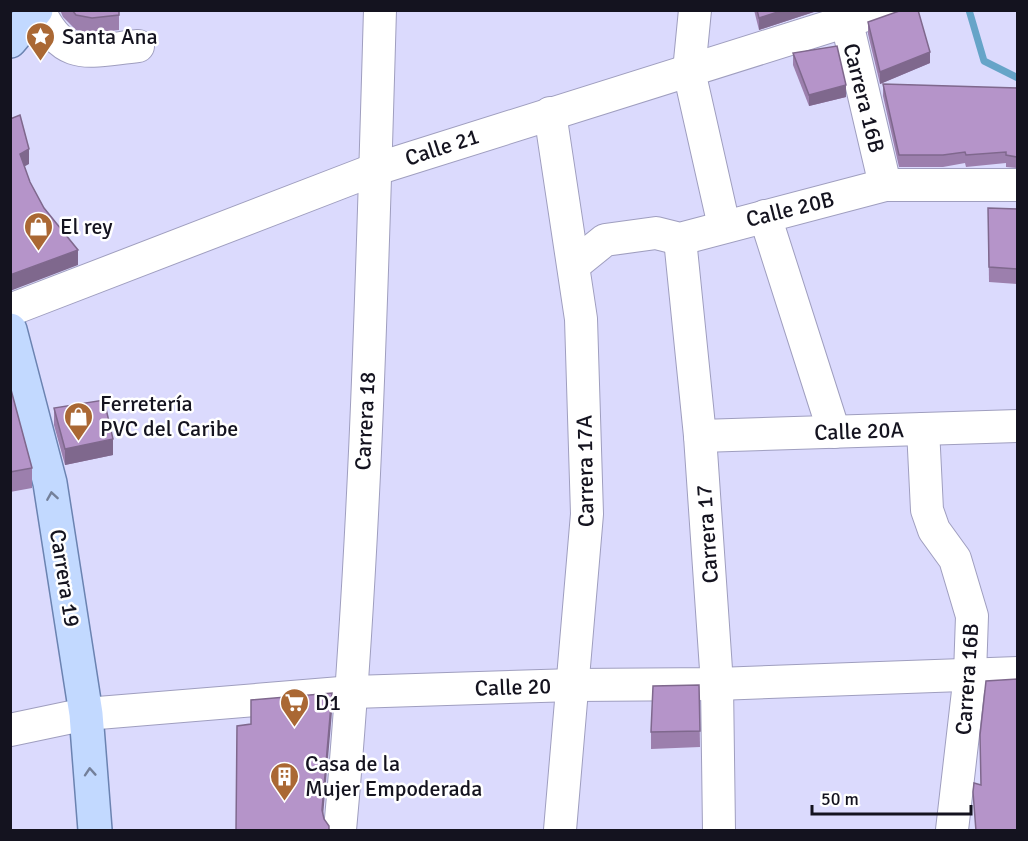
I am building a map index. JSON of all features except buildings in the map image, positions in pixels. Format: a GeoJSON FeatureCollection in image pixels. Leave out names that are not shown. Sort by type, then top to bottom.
{"type":"FeatureCollection","features":[{"type":"Feature","properties":{"kind":"main road"},"geometry":{"type":"LineString","coordinates":[[10,41],[37,10]]}},
{"type":"Feature","properties":{"kind":"main road","name":"Carrera 19"},"geometry":{"type":"LineString","coordinates":[[10,330],[50,483],[86,714],[95,831]]}},
{"type":"Feature","properties":{"kind":"street"},"geometry":{"type":"LineString","coordinates":[[37,10],[52,35],[73,50],[138,46]]}},
{"type":"Feature","properties":{"kind":"street","name":"Carrera 18"},"geometry":{"type":"LineString","coordinates":[[340,831],[353,692],[376,169],[380,10]]}},
{"type":"Feature","properties":{"kind":"street"},"geometry":{"type":"LineString","coordinates":[[695,10],[689,71],[724,226]]}},
{"type":"Feature","properties":{"kind":"street","name":"Calle 21"},"geometry":{"type":"LineString","coordinates":[[10,310],[376,169],[689,71],[845,16],[882,10]]}},
{"type":"Feature","properties":{"kind":"street","name":"Carrera 16B"},"geometry":{"type":"LineString","coordinates":[[845,16],[885,185]]}},
{"type":"Feature","properties":{"kind":"street","name":"Carrera 17A"},"geometry":{"type":"LineString","coordinates":[[550,113],[581,319],[587,514],[560,831]]}},
{"type":"Feature","properties":{"kind":"street","name":"Calle 20B"},"geometry":{"type":"LineString","coordinates":[[574,266],[605,240],[656,233],[680,239],[885,185],[1017,185]]}},
{"type":"Feature","properties":{"kind":"street"},"geometry":{"type":"LineString","coordinates":[[765,216],[834,432]]}},
{"type":"Feature","properties":{"kind":"street","name":"Carrera 17"},"geometry":{"type":"LineString","coordinates":[[680,239],[700,436],[717,684],[719,831]]}},
{"type":"Feature","properties":{"kind":"street","name":"Calle 20A"},"geometry":{"type":"LineString","coordinates":[[700,436],[1017,426]]}},
{"type":"Feature","properties":{"kind":"street","name":"Carrera 16B"},"geometry":{"type":"LineString","coordinates":[[923,429],[927,510],[934,530],[955,559],[972,616],[970,674],[952,831]]}},
{"type":"Feature","properties":{"kind":"street","name":"Calle 20"},"geometry":{"type":"LineString","coordinates":[[10,730],[86,714],[353,692],[574,685],[717,684],[1017,673]]}},
{"type":"Feature","properties":{"kind":"waterway"},"geometry":{"type":"LineString","coordinates":[[969,10],[984,61],[1018,78]]}},
{"type":"Feature","properties":{"kind":"place","name":"Santa Ana"},"geometry":{"type":"Point","coordinates":[41,62]}},
{"type":"Feature","properties":{"kind":"place","name":"El rey"},"geometry":{"type":"Point","coordinates":[39,252]}},
{"type":"Feature","properties":{"kind":"place","name":"Ferretería PVC del Caribe"},"geometry":{"type":"Point","coordinates":[79,442]}},
{"type":"Feature","properties":{"kind":"place","name":"D1"},"geometry":{"type":"Point","coordinates":[294,728]}},
{"type":"Feature","properties":{"kind":"place","name":"Casa de la Mujer Empoderada"},"geometry":{"type":"Point","coordinates":[284,802]}}]}
